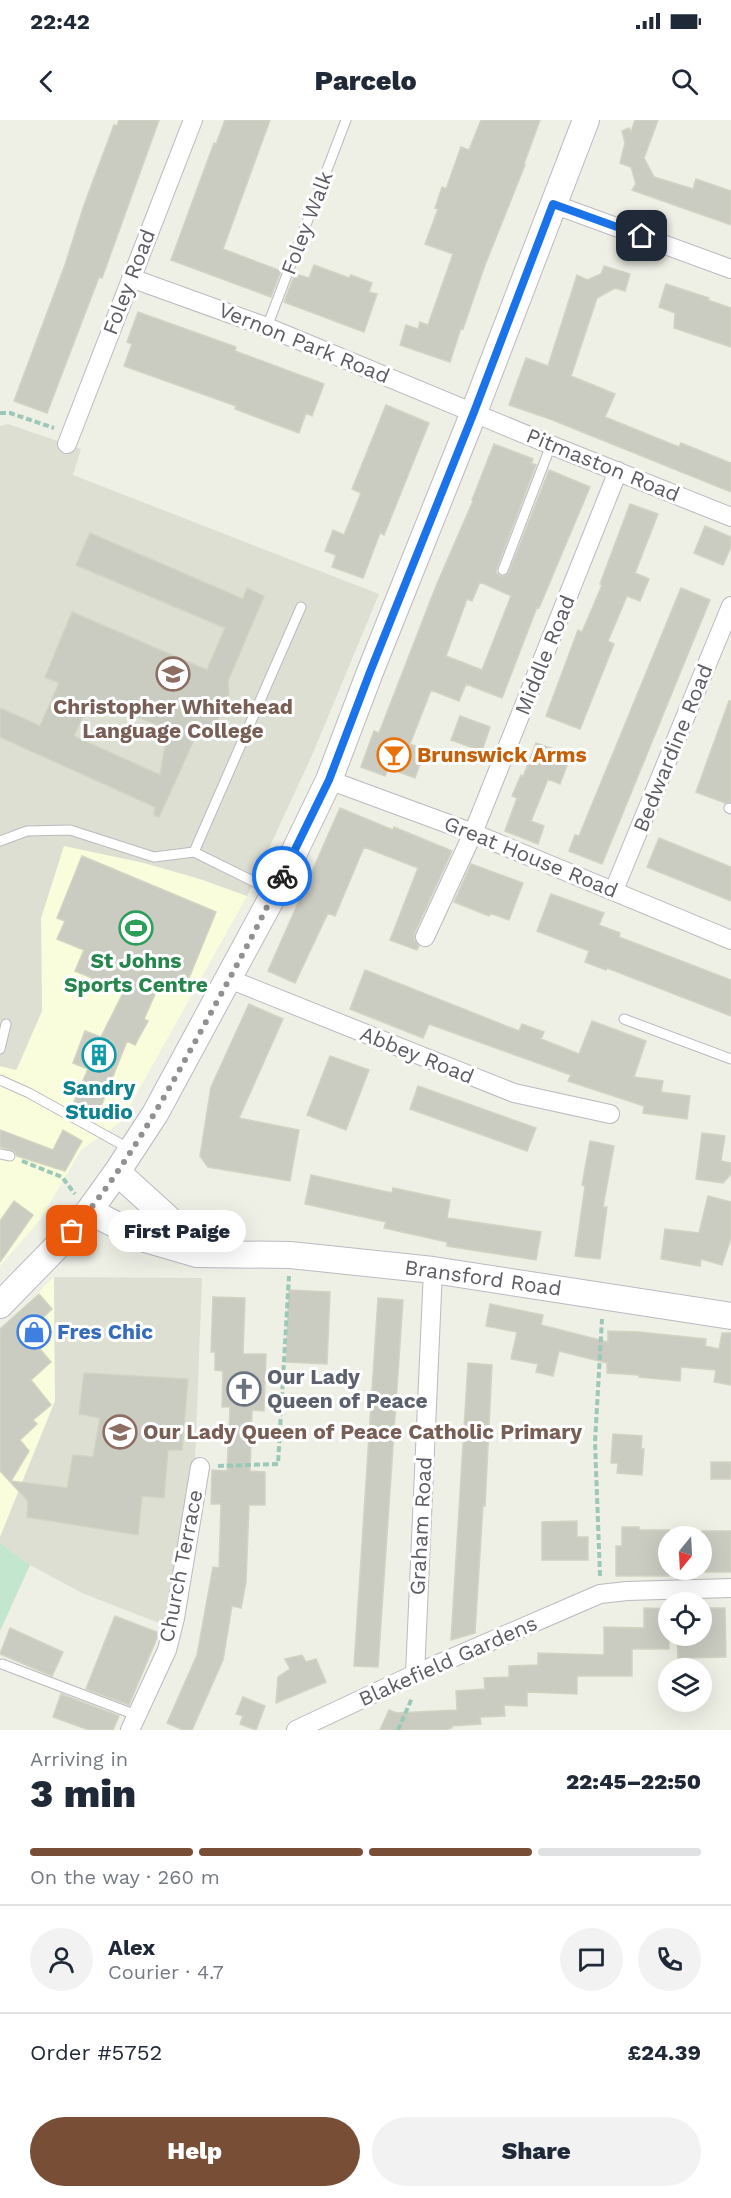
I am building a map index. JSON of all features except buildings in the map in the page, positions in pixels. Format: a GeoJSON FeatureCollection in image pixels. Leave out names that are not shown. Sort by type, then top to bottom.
{"type":"FeatureCollection","features":[{"type":"Feature","properties":{"kind":"main road"},"geometry":{"type":"LineString","coordinates":[[0,1305],[89,1211],[117,1172],[155,1114],[275,892],[329,780],[586,120]]}},
{"type":"Feature","properties":{"kind":"main road","name":"Bransford Road"},"geometry":{"type":"LineString","coordinates":[[117,1172],[183,1232],[234,1253]]}},
{"type":"Feature","properties":{"kind":"main road","name":"Bransford Road"},"geometry":{"type":"LineString","coordinates":[[89,1211],[142,1238],[197,1254],[290,1255],[433,1270],[731,1316]]}},
{"type":"Feature","properties":{"kind":"street","name":"Foley Road"},"geometry":{"type":"LineString","coordinates":[[68,439],[193,120]]}},
{"type":"Feature","properties":{"kind":"street"},"geometry":{"type":"LineString","coordinates":[[553,204],[731,269]]}},
{"type":"Feature","properties":{"kind":"street","name":"Vernon Park Road"},"geometry":{"type":"LineString","coordinates":[[131,278],[267,327],[474,412]]}},
{"type":"Feature","properties":{"kind":"street","name":"Pitmaston Road"},"geometry":{"type":"LineString","coordinates":[[474,412],[731,517]]}},
{"type":"Feature","properties":{"kind":"street","name":"Middle Road"},"geometry":{"type":"LineString","coordinates":[[425,937],[473,833],[618,471]]}},
{"type":"Feature","properties":{"kind":"street","name":"Bedwardine Road"},"geometry":{"type":"LineString","coordinates":[[614,890],[731,606]]}},
{"type":"Feature","properties":{"kind":"street","name":"Great House Road"},"geometry":{"type":"LineString","coordinates":[[329,780],[473,833],[731,940]]}},
{"type":"Feature","properties":{"kind":"street","name":"Abbey Road"},"geometry":{"type":"LineString","coordinates":[[229,979],[514,1093],[610,1114]]}},
{"type":"Feature","properties":{"kind":"street","name":"Graham Road"},"geometry":{"type":"LineString","coordinates":[[415,1674],[433,1270]]}},
{"type":"Feature","properties":{"kind":"street","name":"Church Terrace"},"geometry":{"type":"LineString","coordinates":[[133,1722],[167,1650],[175,1618],[200,1467]]}},
{"type":"Feature","properties":{"kind":"street","name":"Blakefield Gardens"},"geometry":{"type":"LineString","coordinates":[[296,1730],[415,1674],[600,1594],[731,1588]]}},
{"type":"Feature","properties":{"kind":"lane","name":"Foley Walk"},"geometry":{"type":"LineString","coordinates":[[267,327],[346,120]]}},
{"type":"Feature","properties":{"kind":"lane"},"geometry":{"type":"LineString","coordinates":[[503,570],[551,445]]}},
{"type":"Feature","properties":{"kind":"lane"},"geometry":{"type":"LineString","coordinates":[[194,852],[301,607]]}},
{"type":"Feature","properties":{"kind":"lane"},"geometry":{"type":"LineString","coordinates":[[0,841],[27,831],[70,830],[154,857],[194,852],[275,892]]}},
{"type":"Feature","properties":{"kind":"lane"},"geometry":{"type":"LineString","coordinates":[[624,1019],[730,1057]]}},
{"type":"Feature","properties":{"kind":"lane"},"geometry":{"type":"LineString","coordinates":[[0,1049],[6,1024]]}},
{"type":"Feature","properties":{"kind":"lane"},"geometry":{"type":"LineString","coordinates":[[0,1080],[29,1093],[130,1149]]}},
{"type":"Feature","properties":{"kind":"lane"},"geometry":{"type":"LineString","coordinates":[[0,1154],[10,1156]]}},
{"type":"Feature","properties":{"kind":"lane"},"geometry":{"type":"LineString","coordinates":[[2,1664],[133,1722]]}},
{"type":"Feature","properties":{"kind":"path"},"geometry":{"type":"LineString","coordinates":[[0,413],[10,413],[68,439]]}},
{"type":"Feature","properties":{"kind":"path"},"geometry":{"type":"LineString","coordinates":[[10,1156],[62,1177],[89,1211]]}},
{"type":"Feature","properties":{"kind":"path"},"geometry":{"type":"LineString","coordinates":[[200,1467],[278,1464],[290,1255]]}},
{"type":"Feature","properties":{"kind":"path"},"geometry":{"type":"LineString","coordinates":[[600,1594],[596,1442],[604,1295]]}},
{"type":"Feature","properties":{"kind":"path"},"geometry":{"type":"LineString","coordinates":[[398,1730],[414,1692],[415,1674]]}},
{"type":"Feature","properties":{"kind":"shaded area","name":"Christopher Whitehead Language College"},"geometry":{"type":"Polygon","coordinates":[[[8,424],[81,449],[73,475],[379,594],[313,753],[247,896],[200,879],[144,863],[64,846],[41,918],[42,1011],[16,1070],[0,1066],[0,426],[8,424]]]}},
{"type":"Feature","properties":{"kind":"shaded area"},"geometry":{"type":"Polygon","coordinates":[[[64,845],[144,863],[200,879],[247,896],[121,1122],[81,1150],[40,1220],[0,1266],[0,1066],[17,1070],[42,1011],[41,918],[64,845]]]}},
{"type":"Feature","properties":{"kind":"shaded area"},"geometry":{"type":"Polygon","coordinates":[[[54,1277],[55,1401],[0,1537],[0,1330],[54,1277]]]}},
{"type":"Feature","properties":{"kind":"shaded area","name":"Our Lady Queen of Peace Catholic Primary"},"geometry":{"type":"Polygon","coordinates":[[[54,1277],[202,1278],[195,1462],[164,1625],[82,1593],[30,1565],[0,1543],[0,1537],[55,1401],[54,1277]]]}},
{"type":"Feature","properties":{"kind":"shaded area"},"geometry":{"type":"Polygon","coordinates":[[[0,1543],[30,1565],[0,1631],[0,1543]]]}},
{"type":"Feature","properties":{"kind":"way so far"},"geometry":{"type":"LineString","coordinates":[[72,1231],[117,1172],[155,1114],[282,876]]}},
{"type":"Feature","properties":{"kind":"place","name":"Christopher Whitehead Language College"},"geometry":{"type":"Point","coordinates":[173,674]}},
{"type":"Feature","properties":{"kind":"place","name":"Brunswick Arms"},"geometry":{"type":"Point","coordinates":[394,755]}},
{"type":"Feature","properties":{"kind":"place","name":"St Johns Sports Centre"},"geometry":{"type":"Point","coordinates":[136,928]}},
{"type":"Feature","properties":{"kind":"place","name":"Sandry Studio"},"geometry":{"type":"Point","coordinates":[99,1055]}},
{"type":"Feature","properties":{"kind":"place","name":"First Paige"},"geometry":{"type":"Point","coordinates":[72,1231]}},
{"type":"Feature","properties":{"kind":"place","name":"Fres Chic"},"geometry":{"type":"Point","coordinates":[34,1332]}},
{"type":"Feature","properties":{"kind":"place","name":"Our Lady Queen of Peace"},"geometry":{"type":"Point","coordinates":[244,1389]}},
{"type":"Feature","properties":{"kind":"place","name":"Our Lady Queen of Peace Catholic Primary"},"geometry":{"type":"Point","coordinates":[120,1432]}},
{"type":"Feature","properties":{"kind":"route"},"geometry":{"type":"LineString","coordinates":[[282,876],[329,780],[553,204],[642,236]]}}]}
